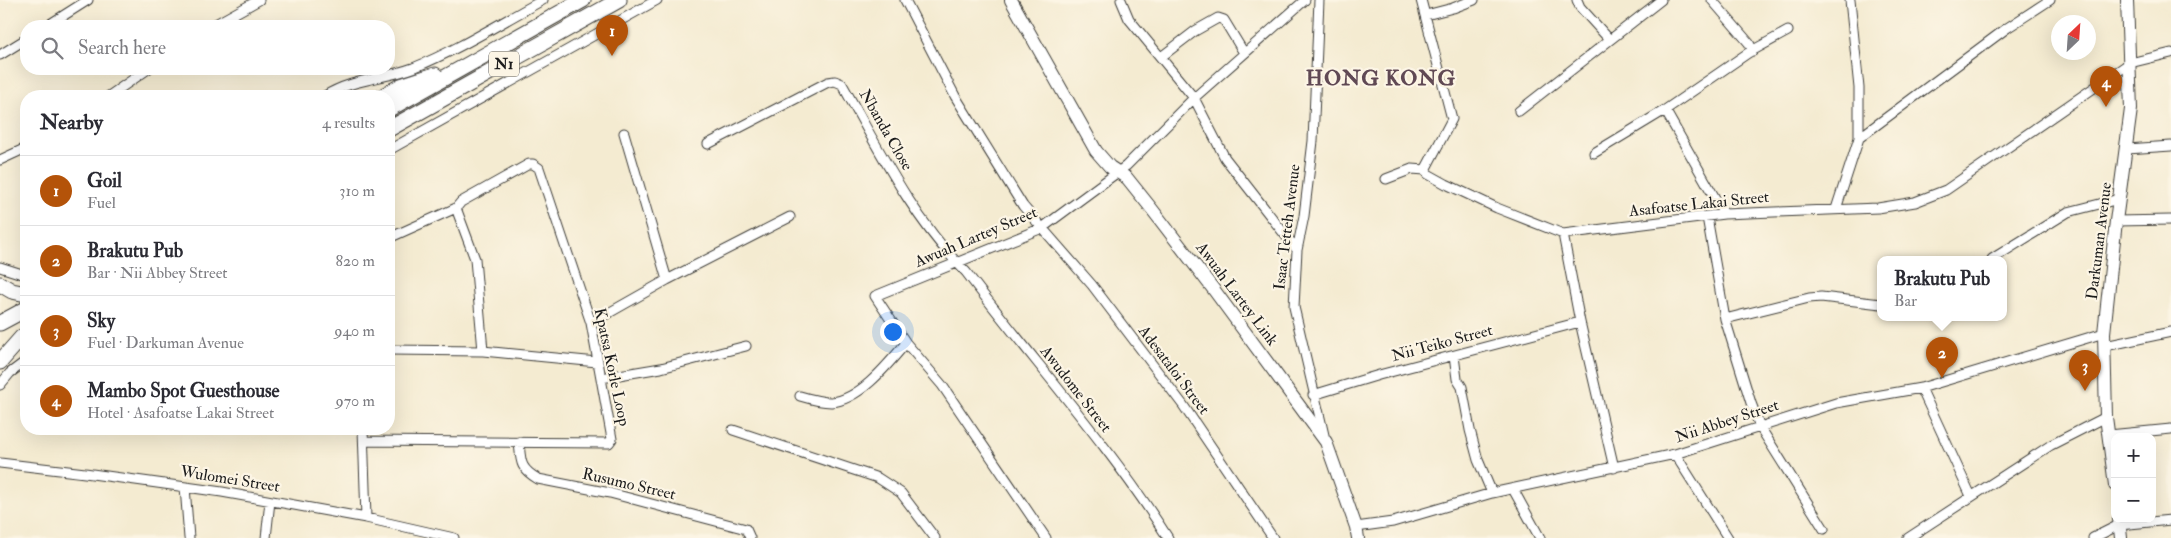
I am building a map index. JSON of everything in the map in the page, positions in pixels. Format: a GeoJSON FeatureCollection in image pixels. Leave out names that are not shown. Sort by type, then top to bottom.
{"type":"FeatureCollection","features":[{"type":"Feature","properties":{"kind":"highway","name":"N1"},"geometry":{"type":"LineString","coordinates":[[395,106],[583,0]]}},
{"type":"Feature","properties":{"kind":"highway","name":"N1"},"geometry":{"type":"LineString","coordinates":[[395,126],[619,0]]}},
{"type":"Feature","properties":{"kind":"highway"},"geometry":{"type":"LineString","coordinates":[[394,90],[465,66]]}},
{"type":"Feature","properties":{"kind":"highway"},"geometry":{"type":"LineString","coordinates":[[0,284],[12,291],[20,293]]}},
{"type":"Feature","properties":{"kind":"highway"},"geometry":{"type":"LineString","coordinates":[[0,323],[20,312]]}},
{"type":"Feature","properties":{"kind":"highway"},"geometry":{"type":"LineString","coordinates":[[0,350],[20,338]]}},
{"type":"Feature","properties":{"kind":"highway"},"geometry":{"type":"LineString","coordinates":[[5,368],[20,342]]}},
{"type":"Feature","properties":{"kind":"street"},"geometry":{"type":"LineString","coordinates":[[56,20],[88,0]]}},
{"type":"Feature","properties":{"kind":"street"},"geometry":{"type":"LineString","coordinates":[[223,20],[259,0]]}},
{"type":"Feature","properties":{"kind":"street"},"geometry":{"type":"LineString","coordinates":[[395,73],[439,56],[543,0]]}},
{"type":"Feature","properties":{"kind":"street"},"geometry":{"type":"LineString","coordinates":[[395,147],[657,0]]}},
{"type":"Feature","properties":{"kind":"street","name":"Adesataloi Street"},"geometry":{"type":"LineString","coordinates":[[905,0],[955,96],[1024,206],[1092,285],[1183,405],[1272,538]]}},
{"type":"Feature","properties":{"kind":"street","name":"Awuah Lartey Link"},"geometry":{"type":"LineString","coordinates":[[1011,0],[1096,151],[1117,173],[1127,178],[1151,208],[1326,442]]}},
{"type":"Feature","properties":{"kind":"street"},"geometry":{"type":"LineString","coordinates":[[1121,0],[1129,19],[1194,98],[1225,158],[1297,250]]}},
{"type":"Feature","properties":{"kind":"street","name":"Awuah Lartey Street"},"geometry":{"type":"LineString","coordinates":[[1046,538],[942,385],[906,343],[875,296],[1042,228],[1117,173],[1194,98],[1305,0]]}},
{"type":"Feature","properties":{"kind":"street","name":"Isaac Tetteh Avenue"},"geometry":{"type":"LineString","coordinates":[[1319,0],[1313,141],[1304,216],[1297,250],[1294,308],[1326,442],[1357,532]]}},
{"type":"Feature","properties":{"kind":"street"},"geometry":{"type":"LineString","coordinates":[[1386,180],[1412,169],[1425,170],[1452,120],[1421,0]]}},
{"type":"Feature","properties":{"kind":"street"},"geometry":{"type":"LineString","coordinates":[[1426,15],[1474,0]]}},
{"type":"Feature","properties":{"kind":"street"},"geometry":{"type":"LineString","coordinates":[[1577,0],[1580,7],[1609,39]]}},
{"type":"Feature","properties":{"kind":"street"},"geometry":{"type":"LineString","coordinates":[[1519,110],[1662,0]]}},
{"type":"Feature","properties":{"kind":"street"},"geometry":{"type":"LineString","coordinates":[[1712,0],[1752,49]]}},
{"type":"Feature","properties":{"kind":"street"},"geometry":{"type":"LineString","coordinates":[[1836,209],[1859,138],[1859,88],[1850,0]]}},
{"type":"Feature","properties":{"kind":"street"},"geometry":{"type":"LineString","coordinates":[[1859,138],[2007,28],[2050,0]]}},
{"type":"Feature","properties":{"kind":"street","name":"Darkuman Avenue"},"geometry":{"type":"LineString","coordinates":[[2114,478],[2106,417],[2104,340],[2116,221],[2131,109],[2127,0]]}},
{"type":"Feature","properties":{"kind":"street"},"geometry":{"type":"LineString","coordinates":[[1161,57],[1194,31],[1218,18],[1224,20],[1244,53]]}},
{"type":"Feature","properties":{"kind":"street"},"geometry":{"type":"LineString","coordinates":[[1594,153],[1665,110],[1752,49],[1788,31]]}},
{"type":"Feature","properties":{"kind":"street"},"geometry":{"type":"LineString","coordinates":[[0,55],[20,43]]}},
{"type":"Feature","properties":{"kind":"street"},"geometry":{"type":"LineString","coordinates":[[2130,63],[2171,53]]}},
{"type":"Feature","properties":{"kind":"street","name":"Asafoatse Lakai Street"},"geometry":{"type":"LineString","coordinates":[[1425,170],[1428,174],[1446,184],[1497,208],[1563,234],[1724,214],[1900,206],[1928,199],[1940,193],[2130,63]]}},
{"type":"Feature","properties":{"kind":"street"},"geometry":{"type":"LineString","coordinates":[[118,90],[139,75]]}},
{"type":"Feature","properties":{"kind":"street"},"geometry":{"type":"LineString","coordinates":[[338,90],[353,83],[390,75]]}},
{"type":"Feature","properties":{"kind":"street","name":"Nbanda Close"},"geometry":{"type":"LineString","coordinates":[[708,144],[828,82],[835,81],[842,84],[891,171],[938,242],[956,262]]}},
{"type":"Feature","properties":{"kind":"street"},"geometry":{"type":"LineString","coordinates":[[1665,110],[1724,214]]}},
{"type":"Feature","properties":{"kind":"street"},"geometry":{"type":"LineString","coordinates":[[624,133],[667,280]]}},
{"type":"Feature","properties":{"kind":"street"},"geometry":{"type":"LineString","coordinates":[[2127,149],[2171,146]]}},
{"type":"Feature","properties":{"kind":"street"},"geometry":{"type":"LineString","coordinates":[[0,160],[20,151]]}},
{"type":"Feature","properties":{"kind":"street","name":"Kpatsa Korle Loop"},"geometry":{"type":"LineString","coordinates":[[364,441],[609,443],[612,439],[591,323],[539,168],[529,164],[461,202],[456,208],[395,235]]}},
{"type":"Feature","properties":{"kind":"street"},"geometry":{"type":"LineString","coordinates":[[1997,256],[2068,212],[2119,199]]}},
{"type":"Feature","properties":{"kind":"street"},"geometry":{"type":"LineString","coordinates":[[456,208],[476,259],[483,351]]}},
{"type":"Feature","properties":{"kind":"street"},"geometry":{"type":"LineString","coordinates":[[1707,217],[1725,319],[1741,375],[1760,426],[1824,529]]}},
{"type":"Feature","properties":{"kind":"street"},"geometry":{"type":"LineString","coordinates":[[591,323],[667,280],[790,218]]}},
{"type":"Feature","properties":{"kind":"street"},"geometry":{"type":"LineString","coordinates":[[2116,221],[2171,220]]}},
{"type":"Feature","properties":{"kind":"street"},"geometry":{"type":"LineString","coordinates":[[1563,234],[1580,322],[1614,468]]}},
{"type":"Feature","properties":{"kind":"street","name":"Awudome Street"},"geometry":{"type":"LineString","coordinates":[[956,262],[966,272],[1085,423],[1150,509],[1168,538]]}},
{"type":"Feature","properties":{"kind":"street"},"geometry":{"type":"LineString","coordinates":[[0,267],[20,273]]}},
{"type":"Feature","properties":{"kind":"street"},"geometry":{"type":"LineString","coordinates":[[1725,319],[1809,298],[1820,297],[1877,304]]}},
{"type":"Feature","properties":{"kind":"street","name":"Nii Teiko Street"},"geometry":{"type":"LineString","coordinates":[[1313,394],[1580,322]]}},
{"type":"Feature","properties":{"kind":"street","name":"Nii Abbey Street"},"geometry":{"type":"LineString","coordinates":[[1357,532],[1492,493],[1675,454],[1836,403],[1921,388],[2104,340],[2171,332]]}},
{"type":"Feature","properties":{"kind":"street"},"geometry":{"type":"LineString","coordinates":[[800,396],[830,402],[842,400],[859,390],[883,370],[906,343]]}},
{"type":"Feature","properties":{"kind":"street"},"geometry":{"type":"LineString","coordinates":[[600,378],[661,368],[746,346]]}},
{"type":"Feature","properties":{"kind":"street"},"geometry":{"type":"LineString","coordinates":[[395,350],[483,351],[597,362]]}},
{"type":"Feature","properties":{"kind":"street"},"geometry":{"type":"LineString","coordinates":[[1454,356],[1457,379],[1462,387],[1478,460],[1492,493]]}},
{"type":"Feature","properties":{"kind":"street"},"geometry":{"type":"LineString","coordinates":[[0,385],[5,368],[20,363]]}},
{"type":"Feature","properties":{"kind":"street"},"geometry":{"type":"LineString","coordinates":[[1921,388],[1971,496]]}},
{"type":"Feature","properties":{"kind":"street"},"geometry":{"type":"LineString","coordinates":[[1908,538],[2051,444],[2106,417]]}},
{"type":"Feature","properties":{"kind":"street"},"geometry":{"type":"LineString","coordinates":[[2109,435],[2171,429]]}},
{"type":"Feature","properties":{"kind":"street"},"geometry":{"type":"LineString","coordinates":[[733,430],[878,478],[901,494],[935,538]]}},
{"type":"Feature","properties":{"kind":"street"},"geometry":{"type":"LineString","coordinates":[[364,435],[366,518]]}},
{"type":"Feature","properties":{"kind":"street","name":"Rusumo Street"},"geometry":{"type":"LineString","coordinates":[[519,442],[522,466],[528,474],[538,479],[610,493],[742,527],[748,532],[750,538]]}},
{"type":"Feature","properties":{"kind":"street"},"geometry":{"type":"LineString","coordinates":[[1675,454],[1728,538]]}},
{"type":"Feature","properties":{"kind":"street","name":"Wulomei Street"},"geometry":{"type":"LineString","coordinates":[[0,463],[185,487],[270,501],[366,518],[454,538]]}},
{"type":"Feature","properties":{"kind":"street"},"geometry":{"type":"LineString","coordinates":[[185,487],[189,538]]}},
{"type":"Feature","properties":{"kind":"street"},"geometry":{"type":"LineString","coordinates":[[1513,489],[1540,538]]}},
{"type":"Feature","properties":{"kind":"street"},"geometry":{"type":"LineString","coordinates":[[266,538],[270,501]]}},
{"type":"Feature","properties":{"kind":"street"},"geometry":{"type":"LineString","coordinates":[[2156,521],[2171,520]]}},
{"type":"Feature","properties":{"kind":"street"},"geometry":{"type":"LineString","coordinates":[[2093,538],[2117,523]]}},
{"type":"Feature","properties":{"kind":"street"},"geometry":{"type":"LineString","coordinates":[[2119,523],[2121,538]]}},
{"type":"Feature","properties":{"kind":"place","name":"Goil"},"geometry":{"type":"Point","coordinates":[612,56]}},
{"type":"Feature","properties":{"kind":"place","name":"Mambo Spot Guesthouse"},"geometry":{"type":"Point","coordinates":[2106,107]}},
{"type":"Feature","properties":{"kind":"place","name":"Brakutu Pub"},"geometry":{"type":"Point","coordinates":[1942,378]}},
{"type":"Feature","properties":{"kind":"place","name":"Sky"},"geometry":{"type":"Point","coordinates":[2085,391]}},
{"type":"Feature","properties":{"kind":"district","name":"HONG KONG"},"geometry":{"type":"Point","coordinates":[1381,78]}}]}
